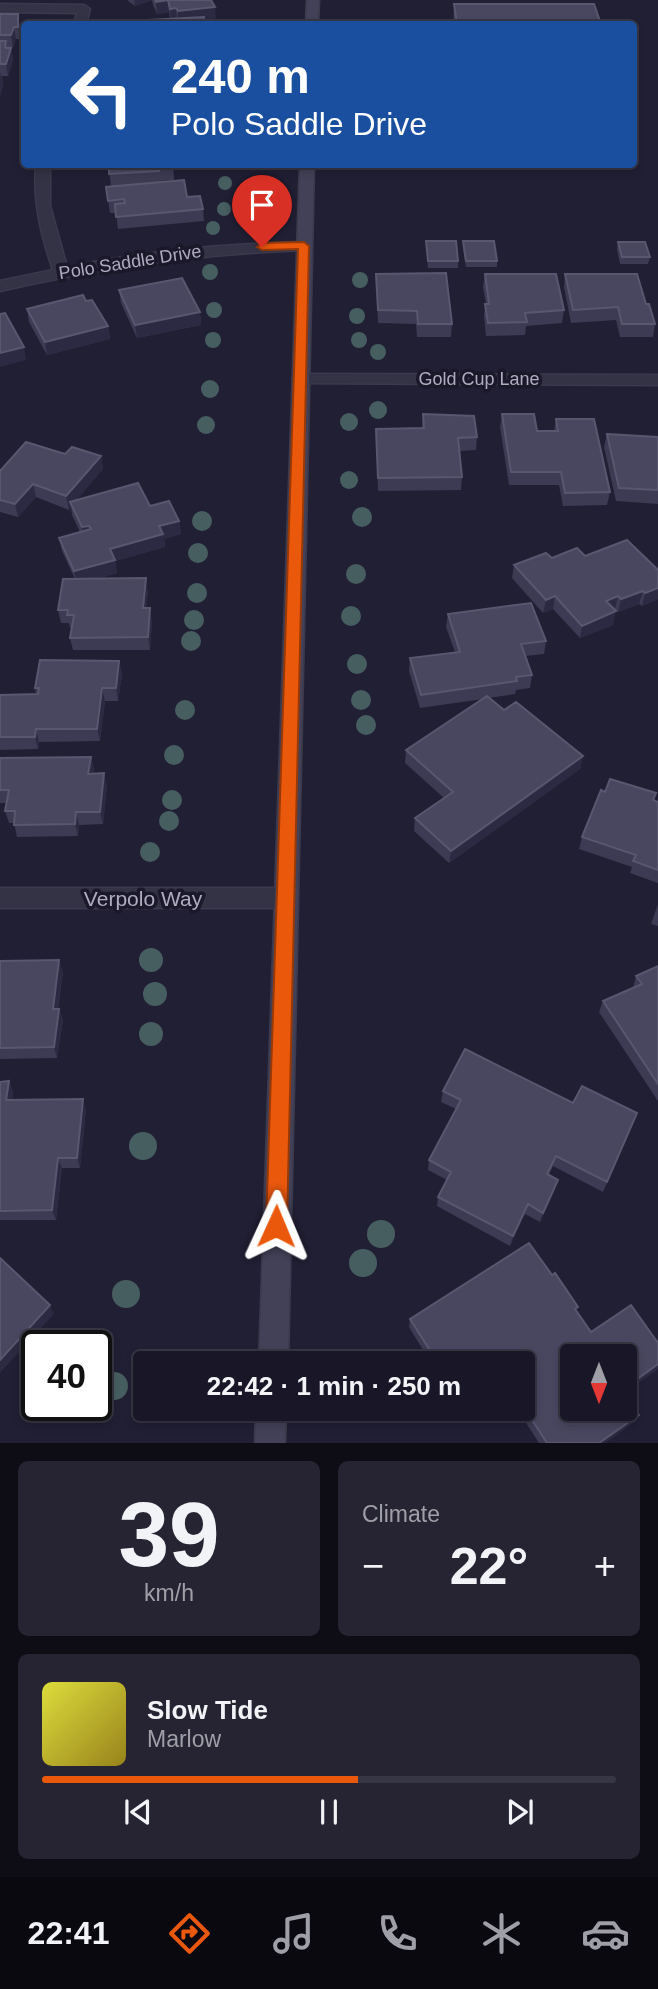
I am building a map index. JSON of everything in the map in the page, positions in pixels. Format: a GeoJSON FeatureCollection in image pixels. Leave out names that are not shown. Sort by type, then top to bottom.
{"type":"FeatureCollection","features":[{"type":"Feature","properties":{"kind":"street"},"geometry":{"type":"LineString","coordinates":[[312,21],[313,0]]}},
{"type":"Feature","properties":{"kind":"street"},"geometry":{"type":"LineString","coordinates":[[0,8],[84,9],[81,21]]}},
{"type":"Feature","properties":{"kind":"street"},"geometry":{"type":"LineString","coordinates":[[43,168],[41,199],[46,232],[61,271]]}},
{"type":"Feature","properties":{"kind":"street"},"geometry":{"type":"LineString","coordinates":[[273,1351],[307,168]]}},
{"type":"Feature","properties":{"kind":"street","name":"Polo Saddle Drive"},"geometry":{"type":"LineString","coordinates":[[0,286],[61,271],[180,252],[304,246]]}},
{"type":"Feature","properties":{"kind":"street","name":"Gold Cup Lane"},"geometry":{"type":"LineString","coordinates":[[300,379],[658,380]]}},
{"type":"Feature","properties":{"kind":"street","name":"Verpolo Way"},"geometry":{"type":"LineString","coordinates":[[0,898],[285,898]]}},
{"type":"Feature","properties":{"kind":"street"},"geometry":{"type":"LineString","coordinates":[[271,1421],[271,1443]]}},
{"type":"Feature","properties":{"kind":"building"},"geometry":{"type":"Polygon","coordinates":[[[168,0],[211,0],[215,7],[178,11],[176,8],[170,9],[168,0]]]}},
{"type":"Feature","properties":{"kind":"building"},"geometry":{"type":"Polygon","coordinates":[[[454,4],[594,4],[600,21],[457,21],[454,4]]]}},
{"type":"Feature","properties":{"kind":"building"},"geometry":{"type":"Polygon","coordinates":[[[0,14],[18,14],[18,27],[14,27],[11,35],[0,35],[0,14]]]}},
{"type":"Feature","properties":{"kind":"building"},"geometry":{"type":"Polygon","coordinates":[[[204,17],[203,21],[148,20],[204,17]]]}},
{"type":"Feature","properties":{"kind":"building"},"geometry":{"type":"Polygon","coordinates":[[[0,41],[6,41],[6,48],[11,48],[6,64],[0,64],[0,41]]]}},
{"type":"Feature","properties":{"kind":"building"},"geometry":{"type":"Polygon","coordinates":[[[109,168],[159,168],[159,171],[109,174],[109,168]]]}},
{"type":"Feature","properties":{"kind":"building"},"geometry":{"type":"Polygon","coordinates":[[[184,180],[187,197],[200,196],[203,209],[116,217],[115,204],[125,203],[124,199],[108,201],[106,187],[184,180]]]}},
{"type":"Feature","properties":{"kind":"building"},"geometry":{"type":"Polygon","coordinates":[[[426,241],[456,241],[458,261],[428,261],[426,241]]]}},
{"type":"Feature","properties":{"kind":"building"},"geometry":{"type":"Polygon","coordinates":[[[463,241],[494,241],[497,261],[466,261],[463,241]]]}},
{"type":"Feature","properties":{"kind":"building"},"geometry":{"type":"Polygon","coordinates":[[[618,242],[645,242],[650,257],[622,257],[618,242]]]}},
{"type":"Feature","properties":{"kind":"building"},"geometry":{"type":"Polygon","coordinates":[[[446,273],[452,324],[418,324],[417,311],[378,310],[376,274],[446,273]]]}},
{"type":"Feature","properties":{"kind":"building"},"geometry":{"type":"Polygon","coordinates":[[[485,274],[556,274],[564,310],[525,313],[527,322],[488,323],[485,304],[489,304],[485,274]]]}},
{"type":"Feature","properties":{"kind":"building"},"geometry":{"type":"Polygon","coordinates":[[[565,274],[637,274],[655,324],[622,324],[618,307],[573,310],[565,274]]]}},
{"type":"Feature","properties":{"kind":"building"},"geometry":{"type":"Polygon","coordinates":[[[182,278],[200,312],[135,325],[119,290],[182,278]]]}},
{"type":"Feature","properties":{"kind":"building"},"geometry":{"type":"Polygon","coordinates":[[[83,295],[86,301],[92,300],[108,326],[45,342],[27,309],[83,295]]]}},
{"type":"Feature","properties":{"kind":"building"},"geometry":{"type":"Polygon","coordinates":[[[5,313],[24,347],[0,353],[0,314],[5,313]]]}},
{"type":"Feature","properties":{"kind":"building"},"geometry":{"type":"Polygon","coordinates":[[[423,414],[474,416],[477,437],[458,438],[462,477],[378,478],[376,429],[424,428],[423,414]]]}},
{"type":"Feature","properties":{"kind":"building"},"geometry":{"type":"Polygon","coordinates":[[[502,414],[534,414],[537,431],[558,431],[556,419],[594,419],[610,492],[565,493],[561,472],[511,472],[502,414]]]}},
{"type":"Feature","properties":{"kind":"building"},"geometry":{"type":"Polygon","coordinates":[[[607,434],[658,437],[658,490],[619,488],[607,434]]]}},
{"type":"Feature","properties":{"kind":"building"},"geometry":{"type":"Polygon","coordinates":[[[26,442],[65,454],[72,447],[101,456],[66,496],[33,484],[15,504],[0,500],[0,470],[26,442]]]}},
{"type":"Feature","properties":{"kind":"building"},"geometry":{"type":"Polygon","coordinates":[[[138,483],[150,506],[169,501],[179,521],[159,526],[163,534],[110,549],[115,560],[74,571],[59,538],[91,529],[89,526],[82,527],[70,502],[138,483]]]}},
{"type":"Feature","properties":{"kind":"building"},"geometry":{"type":"Polygon","coordinates":[[[627,540],[658,570],[658,588],[606,601],[616,611],[582,626],[555,596],[546,600],[514,565],[546,553],[552,558],[577,548],[585,556],[627,540]]]}},
{"type":"Feature","properties":{"kind":"building"},"geometry":{"type":"Polygon","coordinates":[[[146,578],[143,608],[150,608],[148,637],[70,638],[74,615],[67,615],[68,610],[58,610],[63,579],[146,578]]]}},
{"type":"Feature","properties":{"kind":"building"},"geometry":{"type":"Polygon","coordinates":[[[531,603],[546,641],[521,644],[532,675],[516,677],[517,681],[421,695],[410,658],[460,652],[448,614],[531,603]]]}},
{"type":"Feature","properties":{"kind":"building"},"geometry":{"type":"Polygon","coordinates":[[[40,660],[119,661],[116,688],[102,688],[97,729],[36,729],[35,737],[0,737],[0,695],[38,694],[39,688],[35,688],[40,660]]]}},
{"type":"Feature","properties":{"kind":"building"},"geometry":{"type":"Polygon","coordinates":[[[487,696],[504,710],[516,702],[583,756],[451,851],[415,818],[453,792],[406,750],[487,696]]]}},
{"type":"Feature","properties":{"kind":"building"},"geometry":{"type":"Polygon","coordinates":[[[91,757],[88,774],[104,773],[100,812],[76,812],[75,824],[14,825],[15,811],[5,811],[9,790],[0,790],[0,758],[91,757]]]}},
{"type":"Feature","properties":{"kind":"building"},"geometry":{"type":"Polygon","coordinates":[[[610,779],[656,793],[653,800],[658,802],[658,870],[633,861],[636,855],[582,837],[601,790],[605,792],[610,779]]]}},
{"type":"Feature","properties":{"kind":"building"},"geometry":{"type":"Polygon","coordinates":[[[59,960],[53,1009],[59,1009],[54,1047],[0,1048],[0,961],[59,960]]]}},
{"type":"Feature","properties":{"kind":"building"},"geometry":{"type":"Polygon","coordinates":[[[658,966],[658,1084],[603,1001],[642,984],[636,976],[658,966]]]}},
{"type":"Feature","properties":{"kind":"building"},"geometry":{"type":"Polygon","coordinates":[[[465,1049],[573,1103],[582,1086],[637,1113],[607,1182],[556,1156],[547,1174],[558,1180],[543,1213],[528,1204],[513,1236],[438,1197],[451,1172],[429,1160],[461,1100],[443,1091],[465,1049]]]}},
{"type":"Feature","properties":{"kind":"building"},"geometry":{"type":"Polygon","coordinates":[[[9,1081],[6,1100],[83,1099],[77,1158],[58,1158],[52,1210],[0,1211],[0,1082],[9,1081]]]}},
{"type":"Feature","properties":{"kind":"building"},"geometry":{"type":"Polygon","coordinates":[[[529,1243],[552,1275],[555,1273],[591,1332],[631,1305],[658,1343],[658,1364],[637,1379],[637,1344],[560,1344],[560,1421],[630,1421],[599,1443],[547,1443],[533,1421],[535,1421],[535,1351],[430,1351],[410,1319],[529,1243]]]}},
{"type":"Feature","properties":{"kind":"building"},"geometry":{"type":"Polygon","coordinates":[[[0,1258],[50,1305],[27,1330],[21,1330],[21,1337],[0,1360],[0,1258]]]}},
{"type":"Feature","properties":{"kind":"route"},"geometry":{"type":"LineString","coordinates":[[262,247],[304,246],[276,1226]]}}]}
